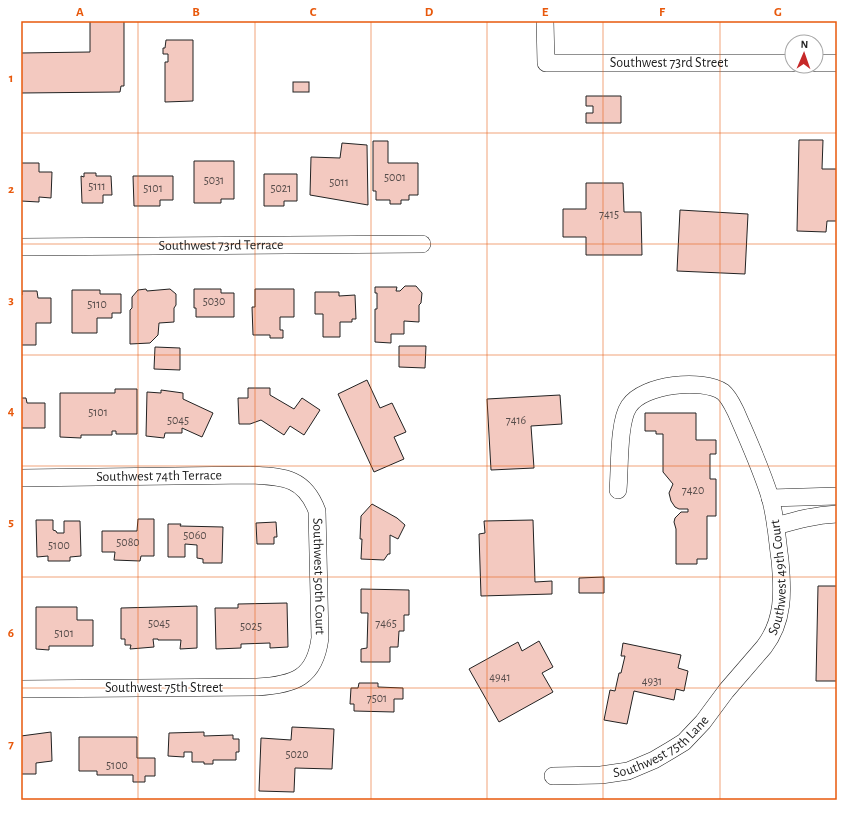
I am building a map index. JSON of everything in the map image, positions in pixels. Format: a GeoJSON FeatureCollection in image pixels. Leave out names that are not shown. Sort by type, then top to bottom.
{"type":"FeatureCollection","features":[{"type":"Feature","properties":{"kind":"street","name":"Southwest 73rd Street"},"geometry":{"type":"LineString","coordinates":[[545,21],[546,63],[784,63]]}},
{"type":"Feature","properties":{"kind":"street"},"geometry":{"type":"LineString","coordinates":[[824,63],[837,63]]}},
{"type":"Feature","properties":{"kind":"street","name":"Southwest 73rd Terrace"},"geometry":{"type":"LineString","coordinates":[[21,247],[422,244]]}},
{"type":"Feature","properties":{"kind":"street","name":"Southwest 49th Court"},"geometry":{"type":"LineString","coordinates":[[618,490],[624,416],[629,406],[637,397],[648,391],[673,385],[697,385],[708,387],[726,395],[736,412],[770,498],[776,526],[782,588],[780,616],[769,641],[744,671]]}},
{"type":"Feature","properties":{"kind":"street","name":"Southwest 74th Terrace"},"geometry":{"type":"LineString","coordinates":[[21,478],[250,475],[286,478],[296,482]]}},
{"type":"Feature","properties":{"kind":"street","name":"Southwest 50th Court"},"geometry":{"type":"LineString","coordinates":[[296,482],[310,495],[317,511],[320,638],[316,657],[312,666],[304,674]]}},
{"type":"Feature","properties":{"kind":"street"},"geometry":{"type":"LineString","coordinates":[[770,498],[837,496]]}},
{"type":"Feature","properties":{"kind":"street"},"geometry":{"type":"LineString","coordinates":[[776,526],[801,518],[837,514]]}},
{"type":"Feature","properties":{"kind":"street","name":"Southwest 75th Lane"},"geometry":{"type":"LineString","coordinates":[[553,776],[601,775],[617,773],[639,768],[654,760],[684,742],[703,722],[726,691],[744,671]]}},
{"type":"Feature","properties":{"kind":"street","name":"Southwest 75th Street"},"geometry":{"type":"LineString","coordinates":[[21,688],[257,687],[282,685],[292,682],[304,674]]}},
{"type":"Feature","properties":{"kind":"building"},"geometry":{"type":"Polygon","coordinates":[[[90,21],[124,21],[124,86],[121,86],[120,92],[21,93],[21,53],[90,52],[90,21]]]}},
{"type":"Feature","properties":{"kind":"building"},"geometry":{"type":"Polygon","coordinates":[[[166,40],[193,40],[193,101],[165,102],[165,62],[168,62],[168,54],[163,54],[163,48],[165,48],[166,40]]]}},
{"type":"Feature","properties":{"kind":"building"},"geometry":{"type":"Polygon","coordinates":[[[293,82],[309,82],[309,92],[293,92],[293,82]]]}},
{"type":"Feature","properties":{"kind":"building"},"geometry":{"type":"Polygon","coordinates":[[[586,96],[621,96],[621,123],[586,123],[586,113],[593,113],[593,106],[586,106],[586,96]]]}},
{"type":"Feature","properties":{"kind":"building"},"geometry":{"type":"Polygon","coordinates":[[[799,140],[823,140],[822,169],[837,169],[837,221],[827,221],[826,232],[797,231],[799,140]]]}},
{"type":"Feature","properties":{"kind":"building"},"geometry":{"type":"Polygon","coordinates":[[[373,141],[388,141],[388,163],[418,163],[418,195],[409,195],[409,200],[401,200],[401,204],[390,204],[390,200],[376,200],[376,191],[373,191],[373,141]]]}},
{"type":"Feature","properties":{"kind":"building"},"geometry":{"type":"Polygon","coordinates":[[[342,143],[367,145],[368,205],[310,195],[311,157],[340,158],[342,143]]]}},
{"type":"Feature","properties":{"kind":"building"},"geometry":{"type":"Polygon","coordinates":[[[194,161],[234,161],[234,199],[221,199],[221,203],[194,203],[194,161]]]}},
{"type":"Feature","properties":{"kind":"building"},"geometry":{"type":"Polygon","coordinates":[[[21,163],[39,163],[39,172],[52,172],[51,198],[39,197],[39,202],[21,201],[21,163]]]}},
{"type":"Feature","properties":{"kind":"building"},"geometry":{"type":"Polygon","coordinates":[[[84,173],[96,173],[96,176],[111,176],[112,195],[103,195],[103,203],[82,203],[81,176],[84,177],[84,173]]]}},
{"type":"Feature","properties":{"kind":"building"},"geometry":{"type":"Polygon","coordinates":[[[264,174],[297,174],[297,201],[284,201],[284,206],[264,206],[264,174]]]}},
{"type":"Feature","properties":{"kind":"building"},"geometry":{"type":"Polygon","coordinates":[[[133,176],[173,176],[173,200],[160,200],[160,206],[134,206],[133,176]]]}},
{"type":"Feature","properties":{"kind":"building"},"geometry":{"type":"Polygon","coordinates":[[[586,183],[623,183],[624,212],[641,212],[642,255],[586,255],[586,237],[563,237],[563,209],[586,209],[586,183]]]}},
{"type":"Feature","properties":{"kind":"building"},"geometry":{"type":"Polygon","coordinates":[[[680,210],[748,214],[745,274],[677,271],[680,210]]]}},
{"type":"Feature","properties":{"kind":"building"},"geometry":{"type":"Polygon","coordinates":[[[405,286],[416,286],[422,293],[421,303],[419,305],[419,322],[404,321],[404,334],[391,334],[391,343],[375,342],[375,309],[377,309],[377,293],[375,293],[375,287],[397,287],[396,291],[400,291],[405,286]]]}},
{"type":"Feature","properties":{"kind":"building"},"geometry":{"type":"Polygon","coordinates":[[[146,289],[147,291],[170,289],[176,294],[174,322],[159,323],[158,335],[150,343],[130,344],[130,310],[132,308],[132,297],[138,290],[146,289]]]}},
{"type":"Feature","properties":{"kind":"building"},"geometry":{"type":"Polygon","coordinates":[[[194,289],[221,289],[221,293],[234,293],[234,317],[196,317],[196,308],[194,308],[194,289]]]}},
{"type":"Feature","properties":{"kind":"building"},"geometry":{"type":"Polygon","coordinates":[[[255,289],[294,289],[294,317],[280,317],[280,330],[283,330],[283,338],[270,338],[270,335],[253,335],[252,307],[255,307],[255,289]]]}},
{"type":"Feature","properties":{"kind":"building"},"geometry":{"type":"Polygon","coordinates":[[[72,290],[100,290],[100,294],[121,294],[121,313],[112,313],[112,318],[97,318],[97,333],[72,333],[72,290]]]}},
{"type":"Feature","properties":{"kind":"building"},"geometry":{"type":"Polygon","coordinates":[[[22,291],[37,291],[38,298],[51,298],[51,323],[36,323],[36,345],[21,345],[22,291]]]}},
{"type":"Feature","properties":{"kind":"building"},"geometry":{"type":"Polygon","coordinates":[[[315,292],[339,292],[339,296],[355,295],[356,319],[352,319],[352,322],[340,322],[340,337],[323,337],[323,314],[315,314],[315,292]]]}},
{"type":"Feature","properties":{"kind":"building"},"geometry":{"type":"Polygon","coordinates":[[[399,346],[426,346],[425,368],[399,367],[399,346]]]}},
{"type":"Feature","properties":{"kind":"building"},"geometry":{"type":"Polygon","coordinates":[[[155,347],[180,348],[180,370],[154,369],[155,347]]]}},
{"type":"Feature","properties":{"kind":"building"},"geometry":{"type":"Polygon","coordinates":[[[367,380],[380,408],[392,403],[406,432],[394,437],[404,459],[374,472],[338,394],[367,380]]]}},
{"type":"Feature","properties":{"kind":"building"},"geometry":{"type":"Polygon","coordinates":[[[248,388],[270,388],[270,395],[294,409],[302,398],[320,410],[304,435],[290,426],[284,435],[261,420],[250,424],[239,424],[238,398],[248,398],[248,388]]]}},
{"type":"Feature","properties":{"kind":"building"},"geometry":{"type":"Polygon","coordinates":[[[115,389],[137,389],[137,434],[116,434],[116,431],[112,431],[112,435],[81,435],[81,438],[60,437],[60,393],[115,393],[115,389]]]}},
{"type":"Feature","properties":{"kind":"building"},"geometry":{"type":"Polygon","coordinates":[[[161,390],[183,393],[183,399],[213,413],[202,437],[182,428],[182,433],[165,433],[164,438],[146,436],[147,392],[161,393],[161,390]]]}},
{"type":"Feature","properties":{"kind":"building"},"geometry":{"type":"Polygon","coordinates":[[[560,395],[562,424],[531,426],[534,468],[491,470],[487,399],[560,395]]]}},
{"type":"Feature","properties":{"kind":"building"},"geometry":{"type":"Polygon","coordinates":[[[21,398],[26,398],[27,403],[45,403],[45,428],[21,428],[21,398]]]}},
{"type":"Feature","properties":{"kind":"building"},"geometry":{"type":"Polygon","coordinates":[[[645,413],[696,413],[696,440],[716,440],[716,454],[710,454],[710,479],[716,479],[716,516],[707,516],[707,559],[697,559],[697,564],[676,564],[676,529],[674,522],[675,518],[681,512],[688,512],[688,509],[679,509],[675,507],[671,501],[669,493],[673,484],[663,472],[663,434],[656,434],[656,431],[645,431],[645,413]]]}},
{"type":"Feature","properties":{"kind":"building"},"geometry":{"type":"Polygon","coordinates":[[[372,504],[397,518],[405,525],[398,539],[390,535],[390,554],[388,554],[384,560],[361,559],[361,516],[372,504]]]}},
{"type":"Feature","properties":{"kind":"building"},"geometry":{"type":"Polygon","coordinates":[[[138,519],[154,519],[154,556],[141,556],[140,561],[114,560],[115,552],[102,552],[102,531],[137,531],[138,519]]]}},
{"type":"Feature","properties":{"kind":"building"},"geometry":{"type":"Polygon","coordinates":[[[36,520],[53,520],[53,530],[57,533],[64,533],[64,521],[80,521],[81,556],[70,557],[70,561],[48,561],[48,556],[37,557],[36,520]]]}},
{"type":"Feature","properties":{"kind":"building"},"geometry":{"type":"Polygon","coordinates":[[[533,520],[535,582],[552,581],[552,594],[481,596],[479,534],[485,533],[484,521],[533,520]]]}},
{"type":"Feature","properties":{"kind":"building"},"geometry":{"type":"Polygon","coordinates":[[[276,522],[277,537],[274,537],[274,544],[257,544],[256,523],[276,522]]]}},
{"type":"Feature","properties":{"kind":"building"},"geometry":{"type":"Polygon","coordinates":[[[168,524],[181,524],[180,526],[223,527],[222,563],[203,563],[203,559],[197,558],[197,545],[185,544],[185,557],[168,557],[168,524]]]}},
{"type":"Feature","properties":{"kind":"building"},"geometry":{"type":"Polygon","coordinates":[[[604,577],[604,593],[579,593],[579,578],[604,577]]]}},
{"type":"Feature","properties":{"kind":"building"},"geometry":{"type":"Polygon","coordinates":[[[818,586],[837,586],[837,681],[816,681],[818,586]]]}},
{"type":"Feature","properties":{"kind":"building"},"geometry":{"type":"Polygon","coordinates":[[[361,589],[409,590],[409,615],[404,615],[404,631],[399,631],[398,647],[390,647],[390,662],[361,662],[361,649],[367,648],[368,613],[361,613],[361,589]]]}},
{"type":"Feature","properties":{"kind":"building"},"geometry":{"type":"Polygon","coordinates":[[[287,603],[288,647],[270,648],[270,643],[241,644],[241,648],[216,649],[215,608],[238,608],[238,604],[287,603]]]}},
{"type":"Feature","properties":{"kind":"building"},"geometry":{"type":"Polygon","coordinates":[[[197,606],[197,648],[180,649],[181,640],[153,639],[154,647],[130,649],[131,645],[125,645],[125,639],[121,639],[121,608],[197,606]]]}},
{"type":"Feature","properties":{"kind":"building"},"geometry":{"type":"Polygon","coordinates":[[[36,607],[77,607],[77,620],[93,620],[93,646],[49,646],[49,650],[36,649],[36,607]]]}},
{"type":"Feature","properties":{"kind":"building"},"geometry":{"type":"Polygon","coordinates":[[[539,641],[553,667],[542,673],[553,692],[499,722],[469,669],[518,642],[522,651],[539,641]]]}},
{"type":"Feature","properties":{"kind":"building"},"geometry":{"type":"Polygon","coordinates":[[[623,643],[681,655],[678,668],[688,671],[684,691],[676,689],[674,700],[634,691],[627,724],[604,720],[610,690],[615,691],[619,673],[621,673],[625,656],[621,656],[623,643]]]}},
{"type":"Feature","properties":{"kind":"building"},"geometry":{"type":"Polygon","coordinates":[[[359,683],[378,683],[378,687],[403,688],[403,699],[394,699],[394,712],[354,711],[354,704],[350,704],[351,688],[358,688],[359,683]]]}},
{"type":"Feature","properties":{"kind":"building"},"geometry":{"type":"Polygon","coordinates":[[[292,727],[334,729],[332,769],[295,768],[294,792],[259,791],[261,738],[291,740],[292,727]]]}},
{"type":"Feature","properties":{"kind":"building"},"geometry":{"type":"Polygon","coordinates":[[[51,732],[52,761],[36,763],[36,774],[21,774],[21,736],[51,732]]]}},
{"type":"Feature","properties":{"kind":"building"},"geometry":{"type":"Polygon","coordinates":[[[204,732],[204,736],[233,735],[233,739],[239,739],[239,752],[236,752],[236,760],[213,760],[213,764],[204,764],[204,762],[192,762],[192,752],[184,752],[184,757],[168,756],[169,733],[204,732]]]}},
{"type":"Feature","properties":{"kind":"building"},"geometry":{"type":"Polygon","coordinates":[[[79,737],[137,737],[137,758],[155,758],[155,776],[145,776],[145,782],[133,782],[133,775],[97,775],[97,771],[79,771],[79,737]]]}}]}
